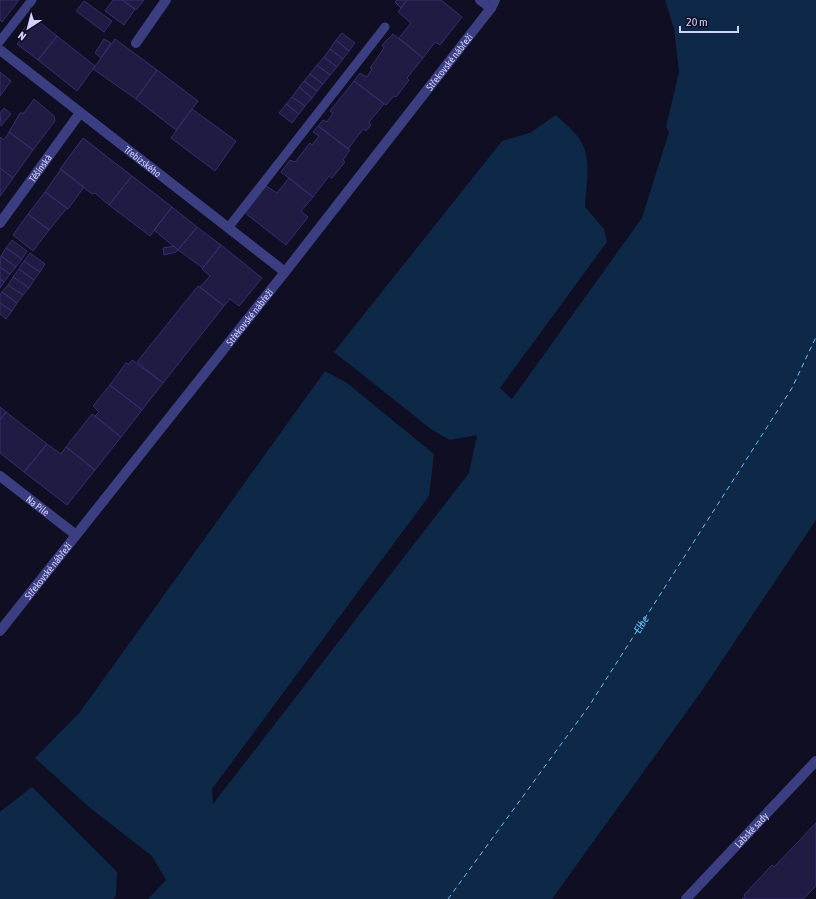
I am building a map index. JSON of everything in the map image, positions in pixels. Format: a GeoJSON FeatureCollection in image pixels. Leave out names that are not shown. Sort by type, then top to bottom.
{"type":"FeatureCollection","features":[{"type":"Feature","properties":{"kind":"street"},"geometry":{"type":"LineString","coordinates":[[136,43],[166,0]]}},
{"type":"Feature","properties":{"kind":"street"},"geometry":{"type":"LineString","coordinates":[[480,0],[493,4]]}},
{"type":"Feature","properties":{"kind":"street","name":"Střekovské nábřeží"},"geometry":{"type":"LineString","coordinates":[[0,632],[285,272],[493,4]]}},
{"type":"Feature","properties":{"kind":"street","name":"Třebízského"},"geometry":{"type":"LineString","coordinates":[[0,50],[285,272]]}},
{"type":"Feature","properties":{"kind":"street","name":"Těšínská"},"geometry":{"type":"LineString","coordinates":[[0,223],[80,113]]}},
{"type":"Feature","properties":{"kind":"street","name":"Na Pile"},"geometry":{"type":"LineString","coordinates":[[0,476],[76,535]]}},
{"type":"Feature","properties":{"kind":"street","name":"Labské sady"},"geometry":{"type":"LineString","coordinates":[[686,899],[816,761]]}},
{"type":"Feature","properties":{"kind":"lane"},"geometry":{"type":"LineString","coordinates":[[0,42],[32,0]]}},
{"type":"Feature","properties":{"kind":"lane"},"geometry":{"type":"LineString","coordinates":[[228,228],[385,27]]}},
{"type":"Feature","properties":{"kind":"water","name":"Elbe"},"geometry":{"type":"Polygon","coordinates":[[[665,0],[816,0],[816,520],[701,692],[552,899],[148,899],[166,880],[152,856],[89,807],[35,758],[80,712],[325,371],[347,383],[434,454],[429,496],[212,789],[213,804],[469,473],[477,435],[450,440],[432,430],[334,352],[502,141],[530,133],[556,115],[576,134],[583,145],[586,153],[588,171],[585,207],[604,229],[607,242],[500,388],[512,399],[642,218],[669,132],[666,127],[679,72],[674,29],[665,0]]]}},
{"type":"Feature","properties":{"kind":"water"},"geometry":{"type":"Polygon","coordinates":[[[32,787],[117,872],[116,895],[113,899],[0,899],[0,812],[32,787]]]}},
{"type":"Feature","properties":{"kind":"building"},"geometry":{"type":"Polygon","coordinates":[[[0,0],[19,0],[2,22],[0,20],[0,0]]]}},
{"type":"Feature","properties":{"kind":"building"},"geometry":{"type":"Polygon","coordinates":[[[113,0],[122,0],[135,9],[124,25],[105,11],[113,0]]]}},
{"type":"Feature","properties":{"kind":"building"},"geometry":{"type":"Polygon","coordinates":[[[122,0],[144,0],[136,10],[122,0]]]}},
{"type":"Feature","properties":{"kind":"building"},"geometry":{"type":"Polygon","coordinates":[[[397,0],[407,0],[401,8],[395,2],[397,0]]]}},
{"type":"Feature","properties":{"kind":"building"},"geometry":{"type":"Polygon","coordinates":[[[407,0],[441,0],[462,17],[440,45],[435,42],[423,58],[399,38],[411,23],[398,12],[407,0]]]}},
{"type":"Feature","properties":{"kind":"building"},"geometry":{"type":"Polygon","coordinates":[[[84,1],[112,21],[104,32],[76,11],[84,1]]]}},
{"type":"Feature","properties":{"kind":"building"},"geometry":{"type":"Polygon","coordinates":[[[33,17],[57,36],[38,60],[17,44],[27,32],[23,30],[33,17]]]}},
{"type":"Feature","properties":{"kind":"building"},"geometry":{"type":"Polygon","coordinates":[[[342,33],[355,43],[349,51],[336,40],[342,33]]]}},
{"type":"Feature","properties":{"kind":"building"},"geometry":{"type":"Polygon","coordinates":[[[393,34],[423,58],[407,78],[409,80],[396,97],[394,96],[386,105],[354,81],[360,73],[367,77],[372,69],[370,68],[384,48],[382,45],[393,34]]]}},
{"type":"Feature","properties":{"kind":"building"},"geometry":{"type":"Polygon","coordinates":[[[57,36],[95,66],[77,91],[38,60],[57,36]]]}},
{"type":"Feature","properties":{"kind":"building"},"geometry":{"type":"Polygon","coordinates":[[[104,39],[111,43],[101,58],[95,53],[104,39]]]}},
{"type":"Feature","properties":{"kind":"building"},"geometry":{"type":"Polygon","coordinates":[[[115,39],[157,70],[136,99],[93,69],[115,39]]]}},
{"type":"Feature","properties":{"kind":"building"},"geometry":{"type":"Polygon","coordinates":[[[336,40],[349,51],[343,59],[330,49],[336,40]]]}},
{"type":"Feature","properties":{"kind":"building"},"geometry":{"type":"Polygon","coordinates":[[[330,49],[343,59],[337,67],[324,57],[330,49]]]}},
{"type":"Feature","properties":{"kind":"building"},"geometry":{"type":"Polygon","coordinates":[[[324,57],[337,67],[330,75],[317,65],[324,57]]]}},
{"type":"Feature","properties":{"kind":"building"},"geometry":{"type":"Polygon","coordinates":[[[317,65],[330,75],[323,84],[310,74],[317,65]]]}},
{"type":"Feature","properties":{"kind":"building"},"geometry":{"type":"Polygon","coordinates":[[[157,70],[198,101],[176,130],[136,99],[157,70]]]}},
{"type":"Feature","properties":{"kind":"building"},"geometry":{"type":"Polygon","coordinates":[[[0,72],[11,81],[0,96],[0,72]]]}},
{"type":"Feature","properties":{"kind":"building"},"geometry":{"type":"Polygon","coordinates":[[[310,74],[323,84],[317,91],[304,81],[310,74]]]}},
{"type":"Feature","properties":{"kind":"building"},"geometry":{"type":"Polygon","coordinates":[[[304,81],[317,91],[312,98],[299,87],[304,81]]]}},
{"type":"Feature","properties":{"kind":"building"},"geometry":{"type":"Polygon","coordinates":[[[354,81],[384,104],[369,122],[371,125],[366,131],[363,129],[348,149],[318,126],[323,120],[327,122],[333,113],[330,111],[354,81]]]}},
{"type":"Feature","properties":{"kind":"building"},"geometry":{"type":"Polygon","coordinates":[[[299,87],[312,98],[305,106],[292,97],[299,87]]]}},
{"type":"Feature","properties":{"kind":"building"},"geometry":{"type":"Polygon","coordinates":[[[292,97],[305,106],[299,114],[286,104],[292,97]]]}},
{"type":"Feature","properties":{"kind":"building"},"geometry":{"type":"Polygon","coordinates":[[[34,99],[54,116],[55,121],[33,150],[9,132],[20,113],[24,113],[34,99]]]}},
{"type":"Feature","properties":{"kind":"building"},"geometry":{"type":"Polygon","coordinates":[[[286,104],[299,114],[292,123],[279,113],[286,104]]]}},
{"type":"Feature","properties":{"kind":"building"},"geometry":{"type":"Polygon","coordinates":[[[4,108],[11,114],[1,126],[0,113],[4,108]]]}},
{"type":"Feature","properties":{"kind":"building"},"geometry":{"type":"Polygon","coordinates":[[[192,109],[236,141],[215,171],[171,138],[192,109]]]}},
{"type":"Feature","properties":{"kind":"building"},"geometry":{"type":"Polygon","coordinates":[[[318,126],[350,150],[343,160],[345,162],[332,178],[329,176],[313,197],[281,172],[290,160],[295,162],[310,143],[312,145],[319,136],[313,132],[318,126]]]}},
{"type":"Feature","properties":{"kind":"building"},"geometry":{"type":"Polygon","coordinates":[[[9,132],[33,150],[13,178],[0,168],[0,137],[4,140],[9,132]]]}},
{"type":"Feature","properties":{"kind":"building"},"geometry":{"type":"Polygon","coordinates":[[[83,138],[132,176],[109,205],[95,193],[92,194],[60,169],[83,138]]]}},
{"type":"Feature","properties":{"kind":"building"},"geometry":{"type":"Polygon","coordinates":[[[0,168],[13,178],[0,196],[0,168]]]}},
{"type":"Feature","properties":{"kind":"building"},"geometry":{"type":"Polygon","coordinates":[[[61,169],[84,187],[68,209],[45,192],[61,169]]]}},
{"type":"Feature","properties":{"kind":"building"},"geometry":{"type":"Polygon","coordinates":[[[132,176],[172,207],[150,236],[109,205],[132,176]]]}},
{"type":"Feature","properties":{"kind":"building"},"geometry":{"type":"Polygon","coordinates":[[[289,178],[313,197],[301,211],[308,217],[286,245],[245,213],[266,186],[277,193],[289,178]]]}},
{"type":"Feature","properties":{"kind":"building"},"geometry":{"type":"Polygon","coordinates":[[[45,192],[67,208],[49,230],[28,214],[45,192]]]}},
{"type":"Feature","properties":{"kind":"building"},"geometry":{"type":"Polygon","coordinates":[[[172,207],[197,227],[178,250],[154,230],[172,207]]]}},
{"type":"Feature","properties":{"kind":"building"},"geometry":{"type":"Polygon","coordinates":[[[28,214],[49,230],[33,251],[13,235],[28,214]]]}},
{"type":"Feature","properties":{"kind":"building"},"geometry":{"type":"Polygon","coordinates":[[[197,227],[221,245],[203,268],[178,250],[197,227]]]}},
{"type":"Feature","properties":{"kind":"building"},"geometry":{"type":"Polygon","coordinates":[[[12,240],[27,251],[22,259],[6,248],[12,240]]]}},
{"type":"Feature","properties":{"kind":"building"},"geometry":{"type":"Polygon","coordinates":[[[221,245],[262,278],[239,306],[230,299],[224,306],[200,287],[210,276],[202,269],[221,245]]]}},
{"type":"Feature","properties":{"kind":"building"},"geometry":{"type":"Polygon","coordinates":[[[174,246],[178,250],[176,252],[164,255],[163,248],[174,246]]]}},
{"type":"Feature","properties":{"kind":"building"},"geometry":{"type":"Polygon","coordinates":[[[6,248],[22,259],[16,267],[1,256],[6,248]]]}},
{"type":"Feature","properties":{"kind":"building"},"geometry":{"type":"Polygon","coordinates":[[[30,253],[45,264],[40,272],[24,261],[30,253]]]}},
{"type":"Feature","properties":{"kind":"building"},"geometry":{"type":"Polygon","coordinates":[[[1,256],[16,267],[10,274],[0,267],[1,256]]]}},
{"type":"Feature","properties":{"kind":"building"},"geometry":{"type":"Polygon","coordinates":[[[24,261],[40,272],[34,280],[19,269],[24,261]]]}},
{"type":"Feature","properties":{"kind":"building"},"geometry":{"type":"Polygon","coordinates":[[[0,267],[10,274],[4,282],[0,279],[0,267]]]}},
{"type":"Feature","properties":{"kind":"building"},"geometry":{"type":"Polygon","coordinates":[[[19,269],[34,280],[29,288],[13,277],[19,269]]]}},
{"type":"Feature","properties":{"kind":"building"},"geometry":{"type":"Polygon","coordinates":[[[13,277],[29,288],[23,295],[8,285],[13,277]]]}},
{"type":"Feature","properties":{"kind":"building"},"geometry":{"type":"Polygon","coordinates":[[[0,279],[4,282],[0,288],[0,279]]]}},
{"type":"Feature","properties":{"kind":"building"},"geometry":{"type":"Polygon","coordinates":[[[8,285],[23,295],[17,303],[2,292],[8,285]]]}},
{"type":"Feature","properties":{"kind":"building"},"geometry":{"type":"Polygon","coordinates":[[[198,286],[224,306],[163,383],[137,362],[198,286]]]}},
{"type":"Feature","properties":{"kind":"building"},"geometry":{"type":"Polygon","coordinates":[[[2,292],[17,303],[12,311],[0,303],[0,295],[2,292]]]}},
{"type":"Feature","properties":{"kind":"building"},"geometry":{"type":"Polygon","coordinates":[[[0,303],[12,311],[6,319],[0,314],[0,303]]]}},
{"type":"Feature","properties":{"kind":"building"},"geometry":{"type":"Polygon","coordinates":[[[132,360],[163,383],[142,410],[110,385],[126,363],[129,364],[132,360]]]}},
{"type":"Feature","properties":{"kind":"building"},"geometry":{"type":"Polygon","coordinates":[[[110,385],[142,410],[121,437],[95,416],[99,412],[93,406],[110,385]]]}},
{"type":"Feature","properties":{"kind":"building"},"geometry":{"type":"Polygon","coordinates":[[[0,407],[6,412],[0,420],[0,407]]]}},
{"type":"Feature","properties":{"kind":"building"},"geometry":{"type":"Polygon","coordinates":[[[6,412],[47,444],[24,472],[0,453],[0,420],[6,412]]]}},
{"type":"Feature","properties":{"kind":"building"},"geometry":{"type":"Polygon","coordinates":[[[92,414],[121,437],[95,470],[66,447],[92,414]]]}},
{"type":"Feature","properties":{"kind":"building"},"geometry":{"type":"Polygon","coordinates":[[[47,444],[61,454],[66,447],[95,470],[67,505],[24,472],[47,444]]]}},
{"type":"Feature","properties":{"kind":"building"},"geometry":{"type":"Polygon","coordinates":[[[816,823],[816,886],[803,899],[742,899],[772,865],[774,867],[816,823]]]}},
{"type":"Feature","properties":{"kind":"ferry route"},"geometry":{"type":"LineString","coordinates":[[448,899],[589,706],[792,388],[816,337]]}}]}
